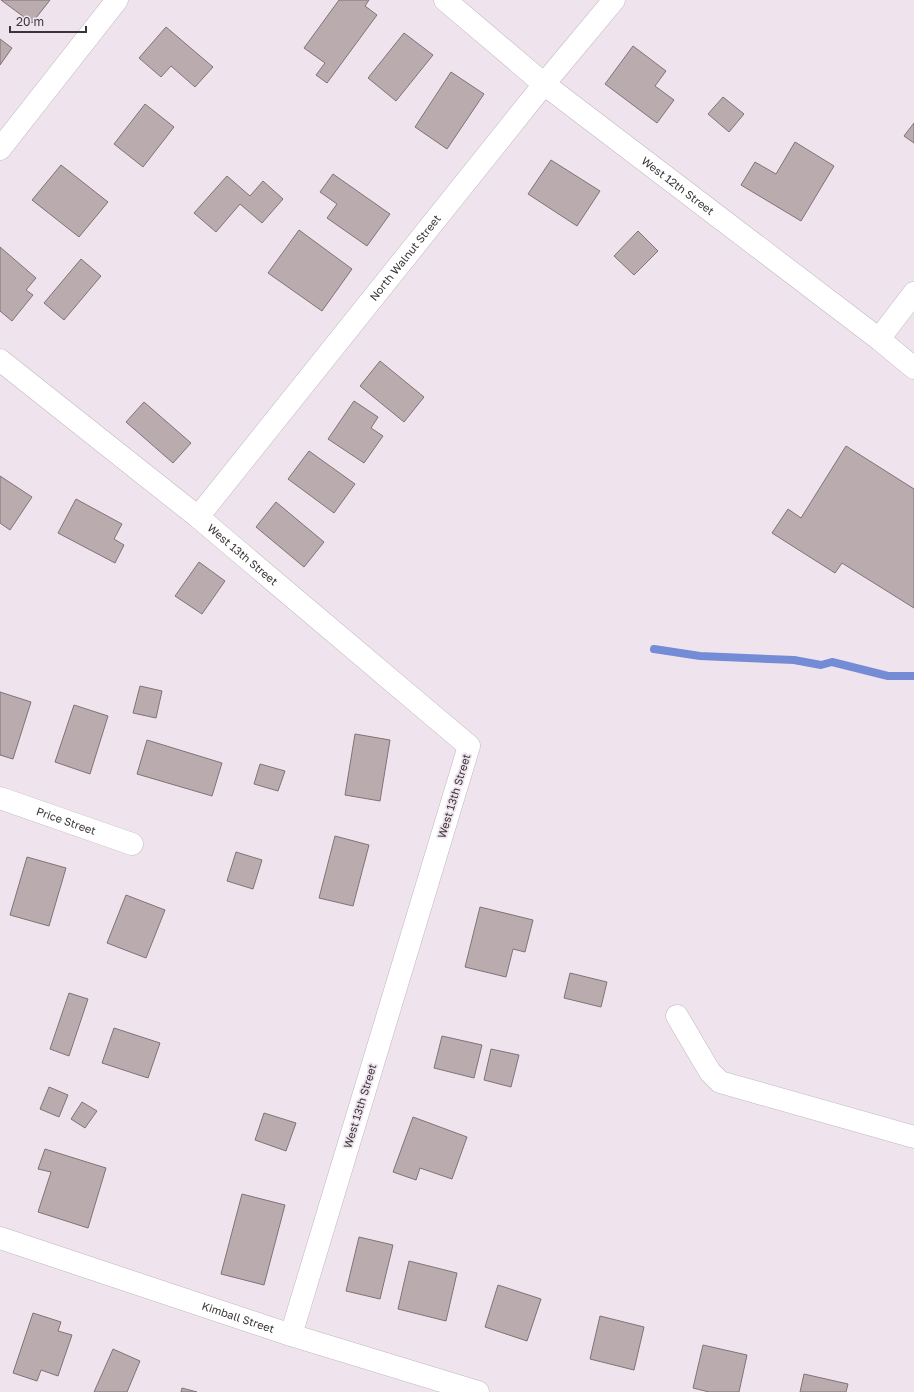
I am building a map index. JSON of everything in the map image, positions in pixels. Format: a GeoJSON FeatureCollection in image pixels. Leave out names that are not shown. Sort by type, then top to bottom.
{"type":"FeatureCollection","features":[{"type":"Feature","properties":{"kind":"street"},"geometry":{"type":"LineString","coordinates":[[0,149],[117,0]]}},
{"type":"Feature","properties":{"kind":"street","name":"West 12th Street"},"geometry":{"type":"LineString","coordinates":[[445,0],[544,84],[914,368]]}},
{"type":"Feature","properties":{"kind":"street","name":"North Walnut Street"},"geometry":{"type":"LineString","coordinates":[[198,517],[544,84],[614,0]]}},
{"type":"Feature","properties":{"kind":"street"},"geometry":{"type":"LineString","coordinates":[[878,339],[914,292]]}},
{"type":"Feature","properties":{"kind":"street","name":"West 13th Street"},"geometry":{"type":"LineString","coordinates":[[0,360],[198,517],[469,746],[290,1335]]}},
{"type":"Feature","properties":{"kind":"street","name":"Price Street"},"geometry":{"type":"LineString","coordinates":[[0,798],[132,844]]}},
{"type":"Feature","properties":{"kind":"street"},"geometry":{"type":"LineString","coordinates":[[677,1016],[710,1072],[720,1082],[914,1137]]}},
{"type":"Feature","properties":{"kind":"street","name":"Kimball Street"},"geometry":{"type":"LineString","coordinates":[[0,1238],[290,1335],[478,1392]]}},
{"type":"Feature","properties":{"kind":"building"},"geometry":{"type":"Polygon","coordinates":[[[1,0],[50,0],[32,23],[1,0]]]}},
{"type":"Feature","properties":{"kind":"building"},"geometry":{"type":"Polygon","coordinates":[[[339,0],[369,0],[365,6],[377,15],[327,83],[316,75],[325,63],[304,48],[339,0]]]}},
{"type":"Feature","properties":{"kind":"building"},"geometry":{"type":"Polygon","coordinates":[[[166,27],[213,67],[195,87],[171,66],[161,77],[139,58],[166,27]]]}},
{"type":"Feature","properties":{"kind":"building"},"geometry":{"type":"Polygon","coordinates":[[[404,33],[433,55],[396,101],[368,78],[404,33]]]}},
{"type":"Feature","properties":{"kind":"building"},"geometry":{"type":"Polygon","coordinates":[[[0,39],[12,48],[0,65],[0,39]]]}},
{"type":"Feature","properties":{"kind":"building"},"geometry":{"type":"Polygon","coordinates":[[[633,46],[666,71],[655,86],[674,100],[657,123],[605,84],[633,46]]]}},
{"type":"Feature","properties":{"kind":"building"},"geometry":{"type":"Polygon","coordinates":[[[451,72],[484,94],[447,149],[415,127],[451,72]]]}},
{"type":"Feature","properties":{"kind":"building"},"geometry":{"type":"Polygon","coordinates":[[[723,97],[744,114],[729,132],[708,114],[723,97]]]}},
{"type":"Feature","properties":{"kind":"building"},"geometry":{"type":"Polygon","coordinates":[[[145,104],[174,127],[143,167],[114,144],[145,104]]]}},
{"type":"Feature","properties":{"kind":"building"},"geometry":{"type":"Polygon","coordinates":[[[914,123],[914,143],[904,136],[914,123]]]}},
{"type":"Feature","properties":{"kind":"building"},"geometry":{"type":"Polygon","coordinates":[[[795,142],[834,166],[801,221],[741,185],[755,162],[776,174],[795,142]]]}},
{"type":"Feature","properties":{"kind":"building"},"geometry":{"type":"Polygon","coordinates":[[[551,160],[600,191],[577,226],[528,194],[551,160]]]}},
{"type":"Feature","properties":{"kind":"building"},"geometry":{"type":"Polygon","coordinates":[[[61,165],[108,202],[79,237],[32,200],[61,165]]]}},
{"type":"Feature","properties":{"kind":"building"},"geometry":{"type":"Polygon","coordinates":[[[333,174],[390,214],[367,246],[327,218],[337,204],[320,192],[333,174]]]}},
{"type":"Feature","properties":{"kind":"building"},"geometry":{"type":"Polygon","coordinates":[[[227,176],[250,196],[263,181],[283,199],[262,223],[240,204],[216,232],[194,213],[227,176]]]}},
{"type":"Feature","properties":{"kind":"building"},"geometry":{"type":"Polygon","coordinates":[[[299,230],[352,269],[322,311],[268,273],[299,230]]]}},
{"type":"Feature","properties":{"kind":"building"},"geometry":{"type":"Polygon","coordinates":[[[638,231],[658,251],[634,275],[614,256],[638,231]]]}},
{"type":"Feature","properties":{"kind":"building"},"geometry":{"type":"Polygon","coordinates":[[[0,247],[36,278],[26,290],[33,295],[12,321],[0,311],[0,247]]]}},
{"type":"Feature","properties":{"kind":"building"},"geometry":{"type":"Polygon","coordinates":[[[81,259],[101,276],[64,320],[44,303],[81,259]]]}},
{"type":"Feature","properties":{"kind":"building"},"geometry":{"type":"Polygon","coordinates":[[[380,361],[424,397],[404,422],[360,386],[380,361]]]}},
{"type":"Feature","properties":{"kind":"building"},"geometry":{"type":"Polygon","coordinates":[[[354,401],[378,417],[371,428],[383,436],[364,463],[328,439],[354,401]]]}},
{"type":"Feature","properties":{"kind":"building"},"geometry":{"type":"Polygon","coordinates":[[[144,402],[191,443],[173,463],[126,422],[144,402]]]}},
{"type":"Feature","properties":{"kind":"building"},"geometry":{"type":"Polygon","coordinates":[[[846,446],[914,489],[914,608],[842,563],[835,573],[772,533],[788,509],[801,518],[846,446]]]}},
{"type":"Feature","properties":{"kind":"building"},"geometry":{"type":"Polygon","coordinates":[[[309,451],[355,484],[334,513],[288,479],[309,451]]]}},
{"type":"Feature","properties":{"kind":"building"},"geometry":{"type":"Polygon","coordinates":[[[0,476],[32,497],[10,530],[0,523],[0,476]]]}},
{"type":"Feature","properties":{"kind":"building"},"geometry":{"type":"Polygon","coordinates":[[[76,499],[122,524],[114,539],[124,545],[115,563],[58,533],[76,499]]]}},
{"type":"Feature","properties":{"kind":"building"},"geometry":{"type":"Polygon","coordinates":[[[276,502],[324,542],[304,567],[256,527],[276,502]]]}},
{"type":"Feature","properties":{"kind":"building"},"geometry":{"type":"Polygon","coordinates":[[[199,562],[225,581],[202,614],[175,596],[199,562]]]}},
{"type":"Feature","properties":{"kind":"building"},"geometry":{"type":"Polygon","coordinates":[[[140,686],[162,691],[156,718],[133,713],[140,686]]]}},
{"type":"Feature","properties":{"kind":"building"},"geometry":{"type":"Polygon","coordinates":[[[0,692],[31,702],[13,759],[0,755],[0,692]]]}},
{"type":"Feature","properties":{"kind":"building"},"geometry":{"type":"Polygon","coordinates":[[[74,705],[108,716],[90,774],[55,762],[74,705]]]}},
{"type":"Feature","properties":{"kind":"building"},"geometry":{"type":"Polygon","coordinates":[[[355,734],[390,740],[380,801],[345,795],[355,734]]]}},
{"type":"Feature","properties":{"kind":"building"},"geometry":{"type":"Polygon","coordinates":[[[147,740],[222,763],[212,796],[137,774],[147,740]]]}},
{"type":"Feature","properties":{"kind":"building"},"geometry":{"type":"Polygon","coordinates":[[[260,764],[285,771],[278,791],[254,784],[260,764]]]}},
{"type":"Feature","properties":{"kind":"building"},"geometry":{"type":"Polygon","coordinates":[[[335,836],[369,845],[353,906],[319,898],[335,836]]]}},
{"type":"Feature","properties":{"kind":"building"},"geometry":{"type":"Polygon","coordinates":[[[236,852],[262,860],[253,889],[227,881],[236,852]]]}},
{"type":"Feature","properties":{"kind":"building"},"geometry":{"type":"Polygon","coordinates":[[[27,857],[66,868],[49,926],[10,915],[27,857]]]}},
{"type":"Feature","properties":{"kind":"building"},"geometry":{"type":"Polygon","coordinates":[[[126,895],[165,910],[146,958],[107,943],[126,895]]]}},
{"type":"Feature","properties":{"kind":"building"},"geometry":{"type":"Polygon","coordinates":[[[480,907],[533,920],[525,952],[513,949],[506,977],[465,967],[480,907]]]}},
{"type":"Feature","properties":{"kind":"building"},"geometry":{"type":"Polygon","coordinates":[[[570,973],[607,982],[601,1007],[564,998],[570,973]]]}},
{"type":"Feature","properties":{"kind":"building"},"geometry":{"type":"Polygon","coordinates":[[[69,993],[88,999],[69,1056],[50,1049],[69,993]]]}},
{"type":"Feature","properties":{"kind":"building"},"geometry":{"type":"Polygon","coordinates":[[[114,1028],[160,1043],[148,1078],[102,1063],[114,1028]]]}},
{"type":"Feature","properties":{"kind":"building"},"geometry":{"type":"Polygon","coordinates":[[[442,1036],[482,1045],[474,1078],[434,1068],[442,1036]]]}},
{"type":"Feature","properties":{"kind":"building"},"geometry":{"type":"Polygon","coordinates":[[[491,1049],[519,1055],[511,1087],[484,1080],[491,1049]]]}},
{"type":"Feature","properties":{"kind":"building"},"geometry":{"type":"Polygon","coordinates":[[[49,1087],[68,1095],[59,1117],[40,1109],[49,1087]]]}},
{"type":"Feature","properties":{"kind":"building"},"geometry":{"type":"Polygon","coordinates":[[[82,1102],[97,1111],[85,1128],[71,1119],[82,1102]]]}},
{"type":"Feature","properties":{"kind":"building"},"geometry":{"type":"Polygon","coordinates":[[[264,1113],[296,1123],[286,1151],[255,1140],[264,1113]]]}},
{"type":"Feature","properties":{"kind":"building"},"geometry":{"type":"Polygon","coordinates":[[[413,1117],[467,1137],[452,1179],[420,1168],[416,1180],[393,1172],[413,1117]]]}},
{"type":"Feature","properties":{"kind":"building"},"geometry":{"type":"Polygon","coordinates":[[[45,1149],[106,1168],[88,1228],[38,1212],[51,1172],[38,1169],[45,1149]]]}},
{"type":"Feature","properties":{"kind":"building"},"geometry":{"type":"Polygon","coordinates":[[[242,1194],[285,1205],[264,1285],[221,1274],[242,1194]]]}},
{"type":"Feature","properties":{"kind":"building"},"geometry":{"type":"Polygon","coordinates":[[[359,1237],[393,1245],[380,1299],[346,1291],[359,1237]]]}},
{"type":"Feature","properties":{"kind":"building"},"geometry":{"type":"Polygon","coordinates":[[[409,1261],[457,1273],[446,1321],[398,1309],[409,1261]]]}},
{"type":"Feature","properties":{"kind":"building"},"geometry":{"type":"Polygon","coordinates":[[[498,1285],[541,1299],[527,1341],[485,1327],[498,1285]]]}},
{"type":"Feature","properties":{"kind":"building"},"geometry":{"type":"Polygon","coordinates":[[[33,1313],[61,1322],[58,1331],[72,1335],[58,1376],[41,1370],[37,1381],[13,1373],[33,1313]]]}},
{"type":"Feature","properties":{"kind":"building"},"geometry":{"type":"Polygon","coordinates":[[[600,1316],[644,1327],[634,1370],[590,1359],[600,1316]]]}},
{"type":"Feature","properties":{"kind":"building"},"geometry":{"type":"Polygon","coordinates":[[[703,1345],[747,1355],[739,1392],[709,1392],[693,1388],[703,1345]]]}},
{"type":"Feature","properties":{"kind":"building"},"geometry":{"type":"Polygon","coordinates":[[[113,1349],[140,1361],[127,1392],[94,1392],[113,1349]]]}},
{"type":"Feature","properties":{"kind":"building"},"geometry":{"type":"Polygon","coordinates":[[[804,1374],[848,1384],[846,1392],[800,1392],[804,1374]]]}},
{"type":"Feature","properties":{"kind":"building"},"geometry":{"type":"Polygon","coordinates":[[[182,1388],[197,1392],[181,1392],[182,1388]]]}},
{"type":"Feature","properties":{"kind":"waterway"},"geometry":{"type":"LineString","coordinates":[[654,649],[700,656],[794,660],[821,665],[832,662],[888,676],[914,676]]}}]}
